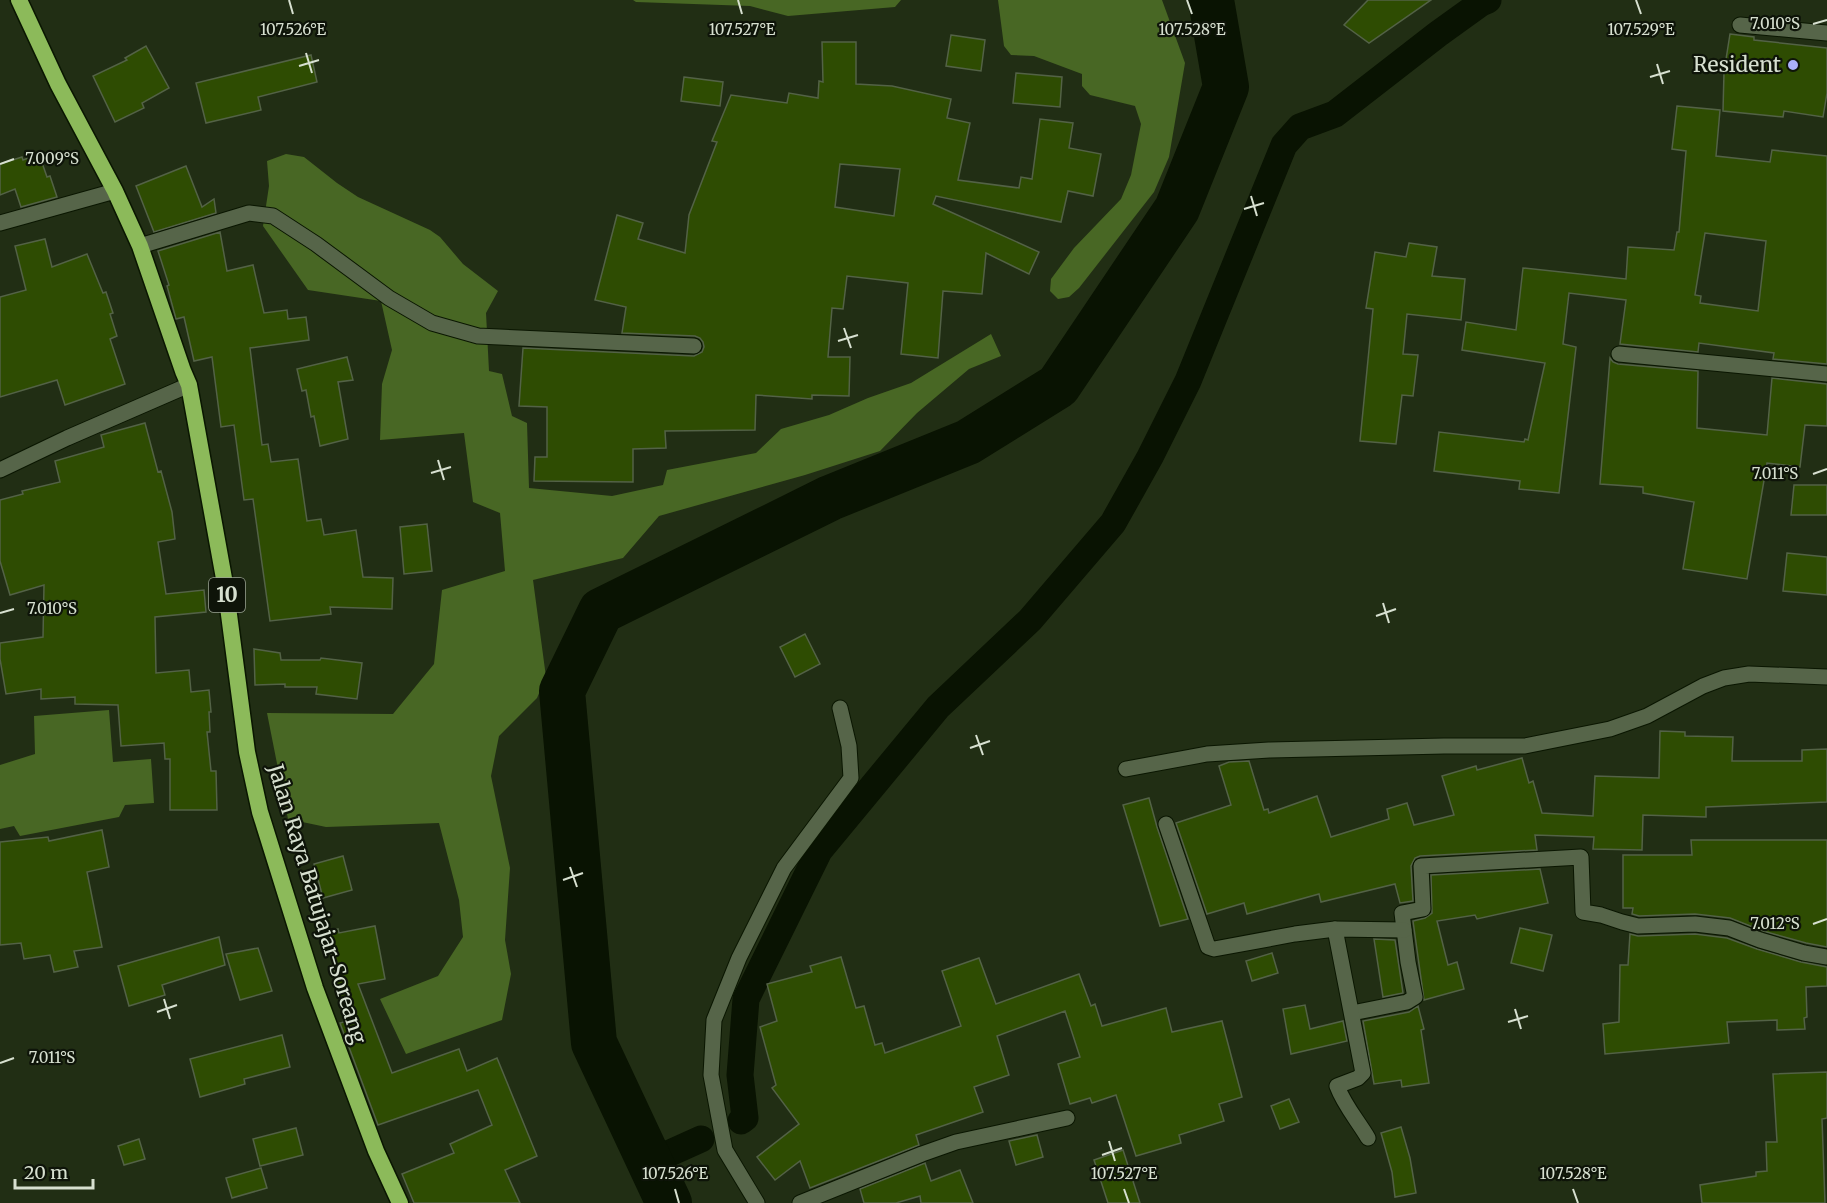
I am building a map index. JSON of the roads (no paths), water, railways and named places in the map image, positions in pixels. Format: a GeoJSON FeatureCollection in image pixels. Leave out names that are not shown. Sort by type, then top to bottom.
{"type":"FeatureCollection","features":[{"type":"Feature","properties":{"kind":"highway","name":"Jalan Raya Batujajar-Soreang"},"geometry":{"type":"LineString","coordinates":[[19,0],[58,84],[115,191],[140,246],[189,385],[225,584],[247,752],[260,812],[315,988],[376,1151],[400,1203]]}},
{"type":"Feature","properties":{"kind":"street"},"geometry":{"type":"LineString","coordinates":[[1740,26],[1827,33]]}},
{"type":"Feature","properties":{"kind":"street"},"geometry":{"type":"LineString","coordinates":[[0,223],[115,191]]}},
{"type":"Feature","properties":{"kind":"street"},"geometry":{"type":"LineString","coordinates":[[140,246],[249,213],[273,216],[316,244],[389,298],[432,324],[478,336],[694,346]]}},
{"type":"Feature","properties":{"kind":"street"},"geometry":{"type":"LineString","coordinates":[[1619,354],[1827,374]]}},
{"type":"Feature","properties":{"kind":"street"},"geometry":{"type":"LineString","coordinates":[[0,470],[189,385]]}},
{"type":"Feature","properties":{"kind":"street"},"geometry":{"type":"LineString","coordinates":[[1126,769],[1208,754],[1269,750],[1526,746],[1610,729],[1647,716],[1703,686],[1724,678],[1749,674],[1827,676]]}},
{"type":"Feature","properties":{"kind":"street"},"geometry":{"type":"LineString","coordinates":[[757,1203],[725,1150],[711,1075],[714,1020],[739,958],[784,868],[851,778],[849,746],[840,708]]}},
{"type":"Feature","properties":{"kind":"street"},"geometry":{"type":"LineString","coordinates":[[1166,824],[1208,947],[1214,949],[1335,929],[1404,930]]}},
{"type":"Feature","properties":{"kind":"street"},"geometry":{"type":"LineString","coordinates":[[1352,1013],[1407,1002],[1415,996],[1402,913],[1422,909],[1421,866],[1581,857],[1583,912],[1638,926],[1695,924],[1729,928],[1760,940],[1827,957]]}},
{"type":"Feature","properties":{"kind":"street"},"geometry":{"type":"LineString","coordinates":[[1335,929],[1364,1073],[1358,1078],[1337,1086],[1341,1099],[1368,1138]]}},
{"type":"Feature","properties":{"kind":"street"},"geometry":{"type":"LineString","coordinates":[[800,1203],[956,1142],[1067,1118]]}},
{"type":"Feature","properties":{"kind":"waterway"},"geometry":{"type":"LineString","coordinates":[[669,1203],[594,1043],[562,691],[601,611],[830,498],[968,442],[1058,386],[1177,209],[1226,87],[1211,0]]}},
{"type":"Feature","properties":{"kind":"waterway"},"geometry":{"type":"LineString","coordinates":[[741,1121],[745,1118],[740,1075],[746,999],[819,851],[938,707],[1030,620],[1113,523],[1150,457],[1188,381],[1284,145],[1300,127],[1335,114],[1438,34],[1488,0]]}},
{"type":"Feature","properties":{"kind":"waterway"},"geometry":{"type":"LineString","coordinates":[[650,1162],[701,1139]]}},
{"type":"Feature","properties":{"kind":"place","name":"Resident"},"geometry":{"type":"Point","coordinates":[1793,65]}}]}
